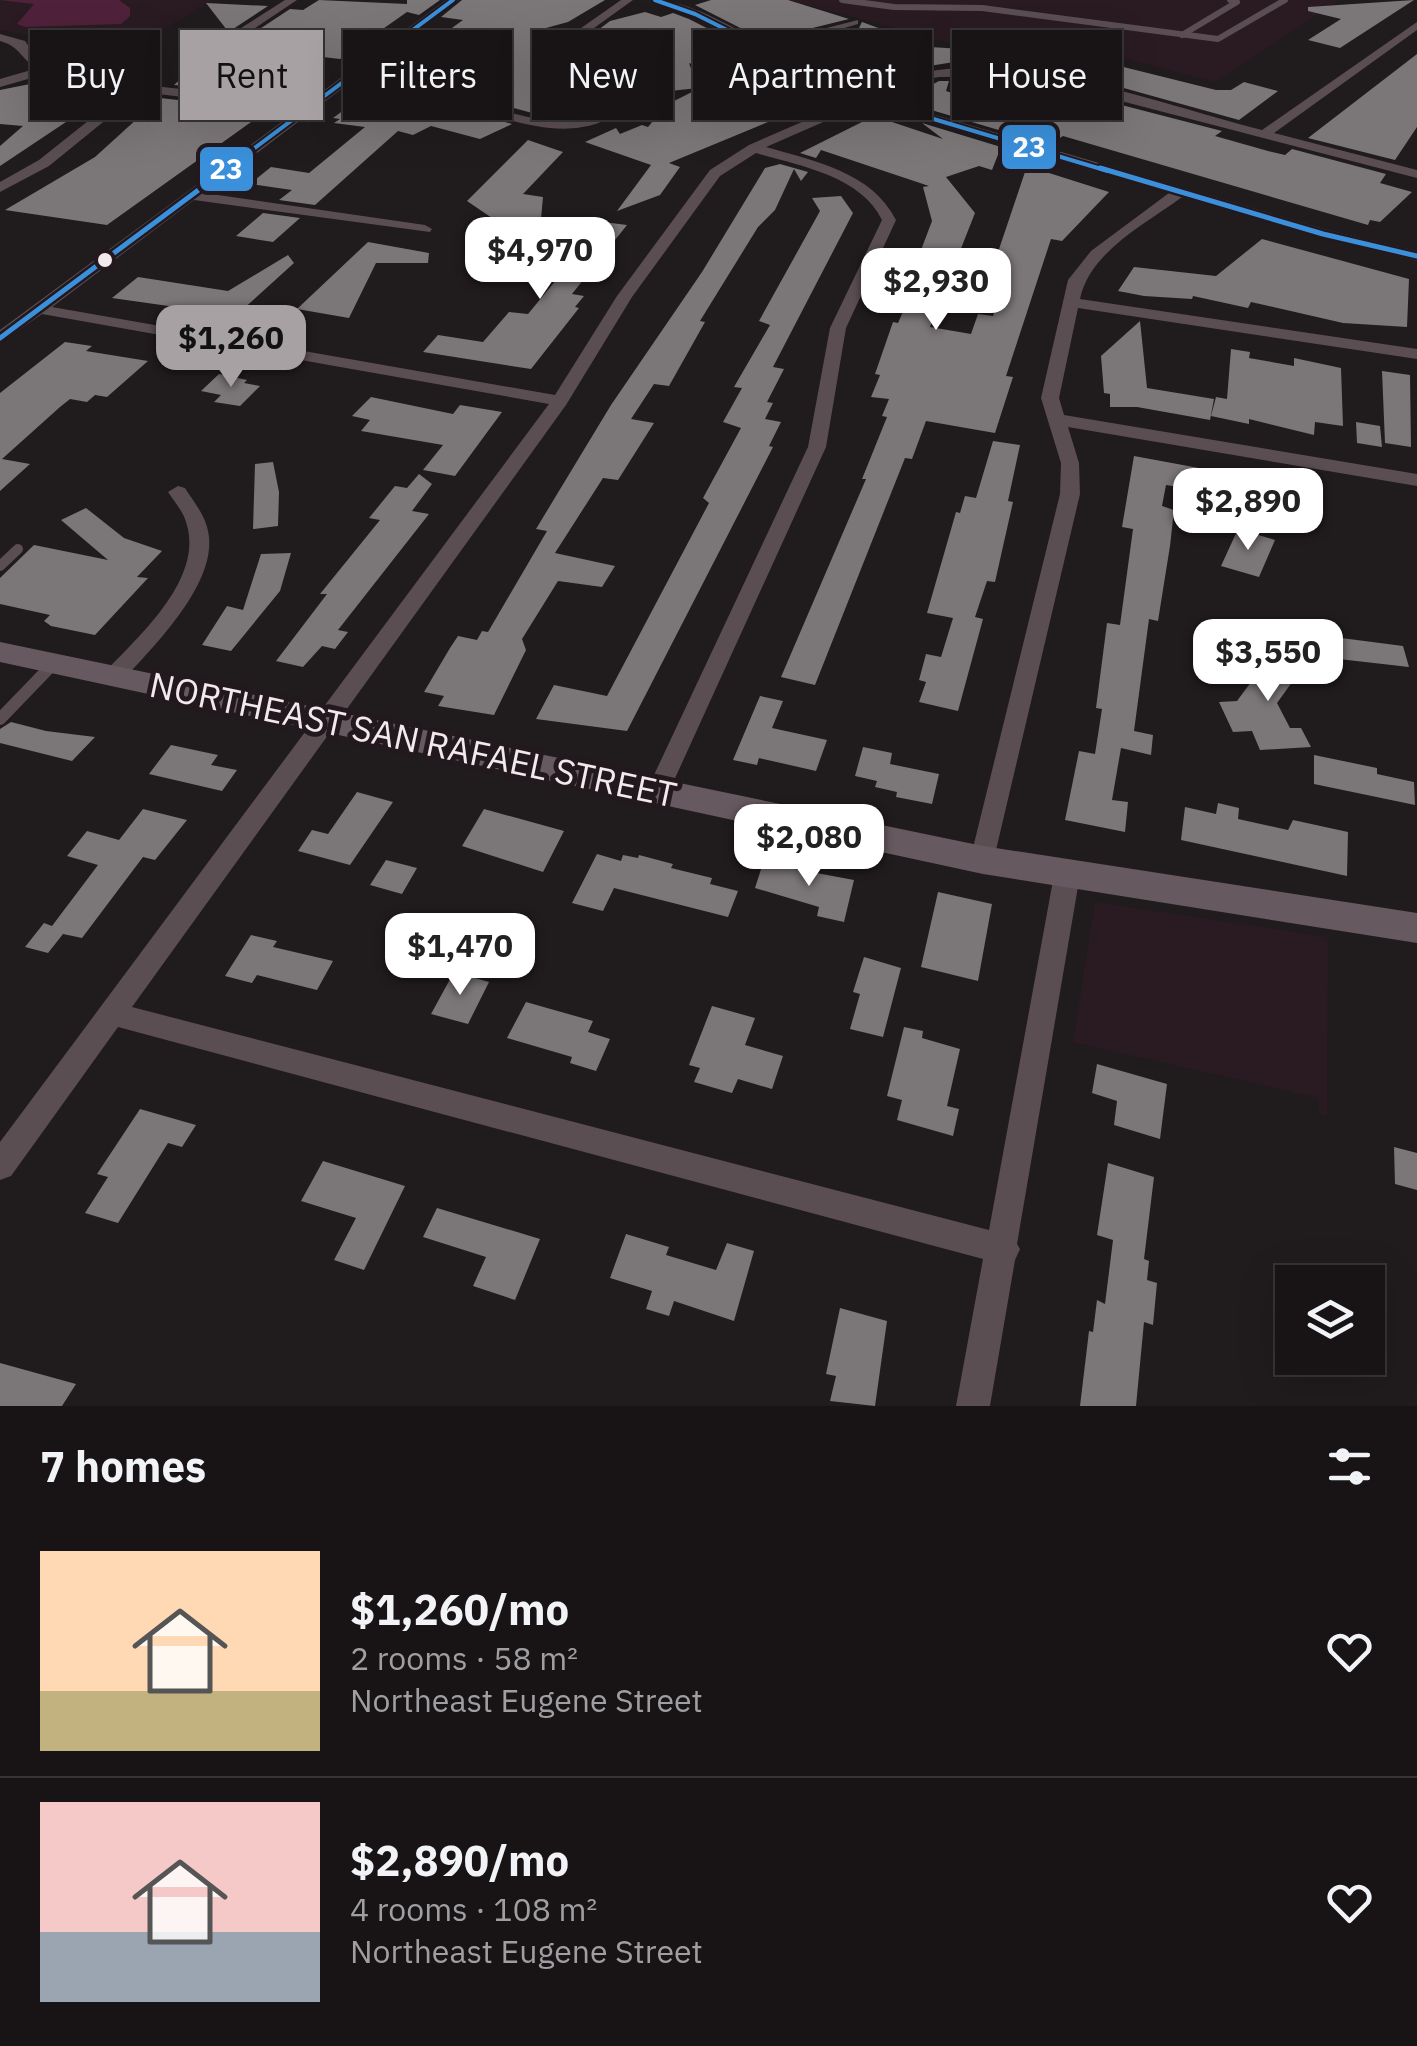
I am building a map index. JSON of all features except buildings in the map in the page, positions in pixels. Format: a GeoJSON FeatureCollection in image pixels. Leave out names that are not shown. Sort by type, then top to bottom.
{"type":"FeatureCollection","features":[{"type":"Feature","properties":{"kind":"street"},"geometry":{"type":"LineString","coordinates":[[245,30],[292,0]]}},
{"type":"Feature","properties":{"kind":"street"},"geometry":{"type":"LineString","coordinates":[[412,30],[453,0]]}},
{"type":"Feature","properties":{"kind":"street"},"geometry":{"type":"LineString","coordinates":[[512,115],[544,124],[604,115],[623,104],[626,92],[576,58],[570,40],[628,0]]}},
{"type":"Feature","properties":{"kind":"street"},"geometry":{"type":"LineString","coordinates":[[654,0],[726,30]]}},
{"type":"Feature","properties":{"kind":"street"},"geometry":{"type":"LineString","coordinates":[[826,30],[854,22]]}},
{"type":"Feature","properties":{"kind":"street"},"geometry":{"type":"LineString","coordinates":[[1264,134],[1417,25]]}},
{"type":"Feature","properties":{"kind":"street"},"geometry":{"type":"LineString","coordinates":[[0,36],[21,43],[30,59]]}},
{"type":"Feature","properties":{"kind":"street"},"geometry":{"type":"LineString","coordinates":[[932,75],[1025,72],[1417,174]]}},
{"type":"Feature","properties":{"kind":"street"},"geometry":{"type":"LineString","coordinates":[[0,83],[30,74]]}},
{"type":"Feature","properties":{"kind":"street"},"geometry":{"type":"LineString","coordinates":[[323,97],[343,82]]}},
{"type":"Feature","properties":{"kind":"street"},"geometry":{"type":"LineString","coordinates":[[932,118],[1323,234],[1417,256]]}},
{"type":"Feature","properties":{"kind":"street"},"geometry":{"type":"LineString","coordinates":[[0,188],[44,162],[97,120]]}},
{"type":"Feature","properties":{"kind":"street"},"geometry":{"type":"LineString","coordinates":[[1,336],[293,120]]}},
{"type":"Feature","properties":{"kind":"street"},"geometry":{"type":"LineString","coordinates":[[0,1166],[560,401],[626,296],[704,187],[715,174],[754,148],[815,120]]}},
{"type":"Feature","properties":{"kind":"street"},"geometry":{"type":"LineString","coordinates":[[658,792],[817,447],[838,328],[889,220],[880,202],[856,184],[754,148]]}},
{"type":"Feature","properties":{"kind":"street"},"geometry":{"type":"LineString","coordinates":[[983,860],[1070,494],[1070,463],[1050,390],[1070,302],[1087,262],[1180,192]]}},
{"type":"Feature","properties":{"kind":"street"},"geometry":{"type":"LineString","coordinates":[[191,195],[425,230]]}},
{"type":"Feature","properties":{"kind":"street"},"geometry":{"type":"LineString","coordinates":[[1070,302],[1417,354]]}},
{"type":"Feature","properties":{"kind":"street"},"geometry":{"type":"LineString","coordinates":[[38,309],[560,401]]}},
{"type":"Feature","properties":{"kind":"street"},"geometry":{"type":"LineString","coordinates":[[1056,419],[1417,480]]}},
{"type":"Feature","properties":{"kind":"street"},"geometry":{"type":"LineString","coordinates":[[114,676],[175,604],[193,569],[196,520],[178,492]]}},
{"type":"Feature","properties":{"kind":"street","name":"NORTHEAST SAN RAFAEL STREET"},"geometry":{"type":"LineString","coordinates":[[0,652],[983,860],[1417,928]]}},
{"type":"Feature","properties":{"kind":"street"},"geometry":{"type":"LineString","coordinates":[[973,1406],[1004,1249],[1067,876]]}},
{"type":"Feature","properties":{"kind":"street"},"geometry":{"type":"LineString","coordinates":[[113,1014],[1004,1249]]}},
{"type":"Feature","properties":{"kind":"lane"},"geometry":{"type":"LineString","coordinates":[[842,0],[894,8],[982,8],[1223,38],[1285,0]]}},
{"type":"Feature","properties":{"kind":"lane"},"geometry":{"type":"LineString","coordinates":[[1182,34],[1238,2],[1230,0]]}},
{"type":"Feature","properties":{"kind":"lane"},"geometry":{"type":"LineString","coordinates":[[0,566],[18,548]]}},
{"type":"Feature","properties":{"kind":"lane"},"geometry":{"type":"LineString","coordinates":[[0,719],[54,664]]}},
{"type":"Feature","properties":{"kind":"shaded area"},"geometry":{"type":"Polygon","coordinates":[[[0,0],[214,0],[160,31],[30,30],[30,35],[0,30],[0,0]]]}},
{"type":"Feature","properties":{"kind":"shaded area"},"geometry":{"type":"Polygon","coordinates":[[[0,0],[119,0],[130,8],[130,16],[121,24],[25,27],[17,24],[34,4],[0,0]]]}},
{"type":"Feature","properties":{"kind":"shaded area"},"geometry":{"type":"Polygon","coordinates":[[[788,0],[1339,0],[1215,82],[1122,58],[1122,30],[952,30],[952,43],[932,38],[932,30],[903,30],[788,0]]]}},
{"type":"Feature","properties":{"kind":"shaded area"},"geometry":{"type":"Polygon","coordinates":[[[1095,902],[1328,937],[1327,1116],[1319,1114],[1319,1098],[1073,1042],[1095,902]]]}},
{"type":"Feature","properties":{"kind":"transit line","name":"23"},"geometry":{"type":"LineString","coordinates":[[0,338],[453,0]]}},
{"type":"Feature","properties":{"kind":"transit line","name":"23"},"geometry":{"type":"LineString","coordinates":[[655,0],[695,14],[863,98],[1323,234],[1417,256]]}}]}
